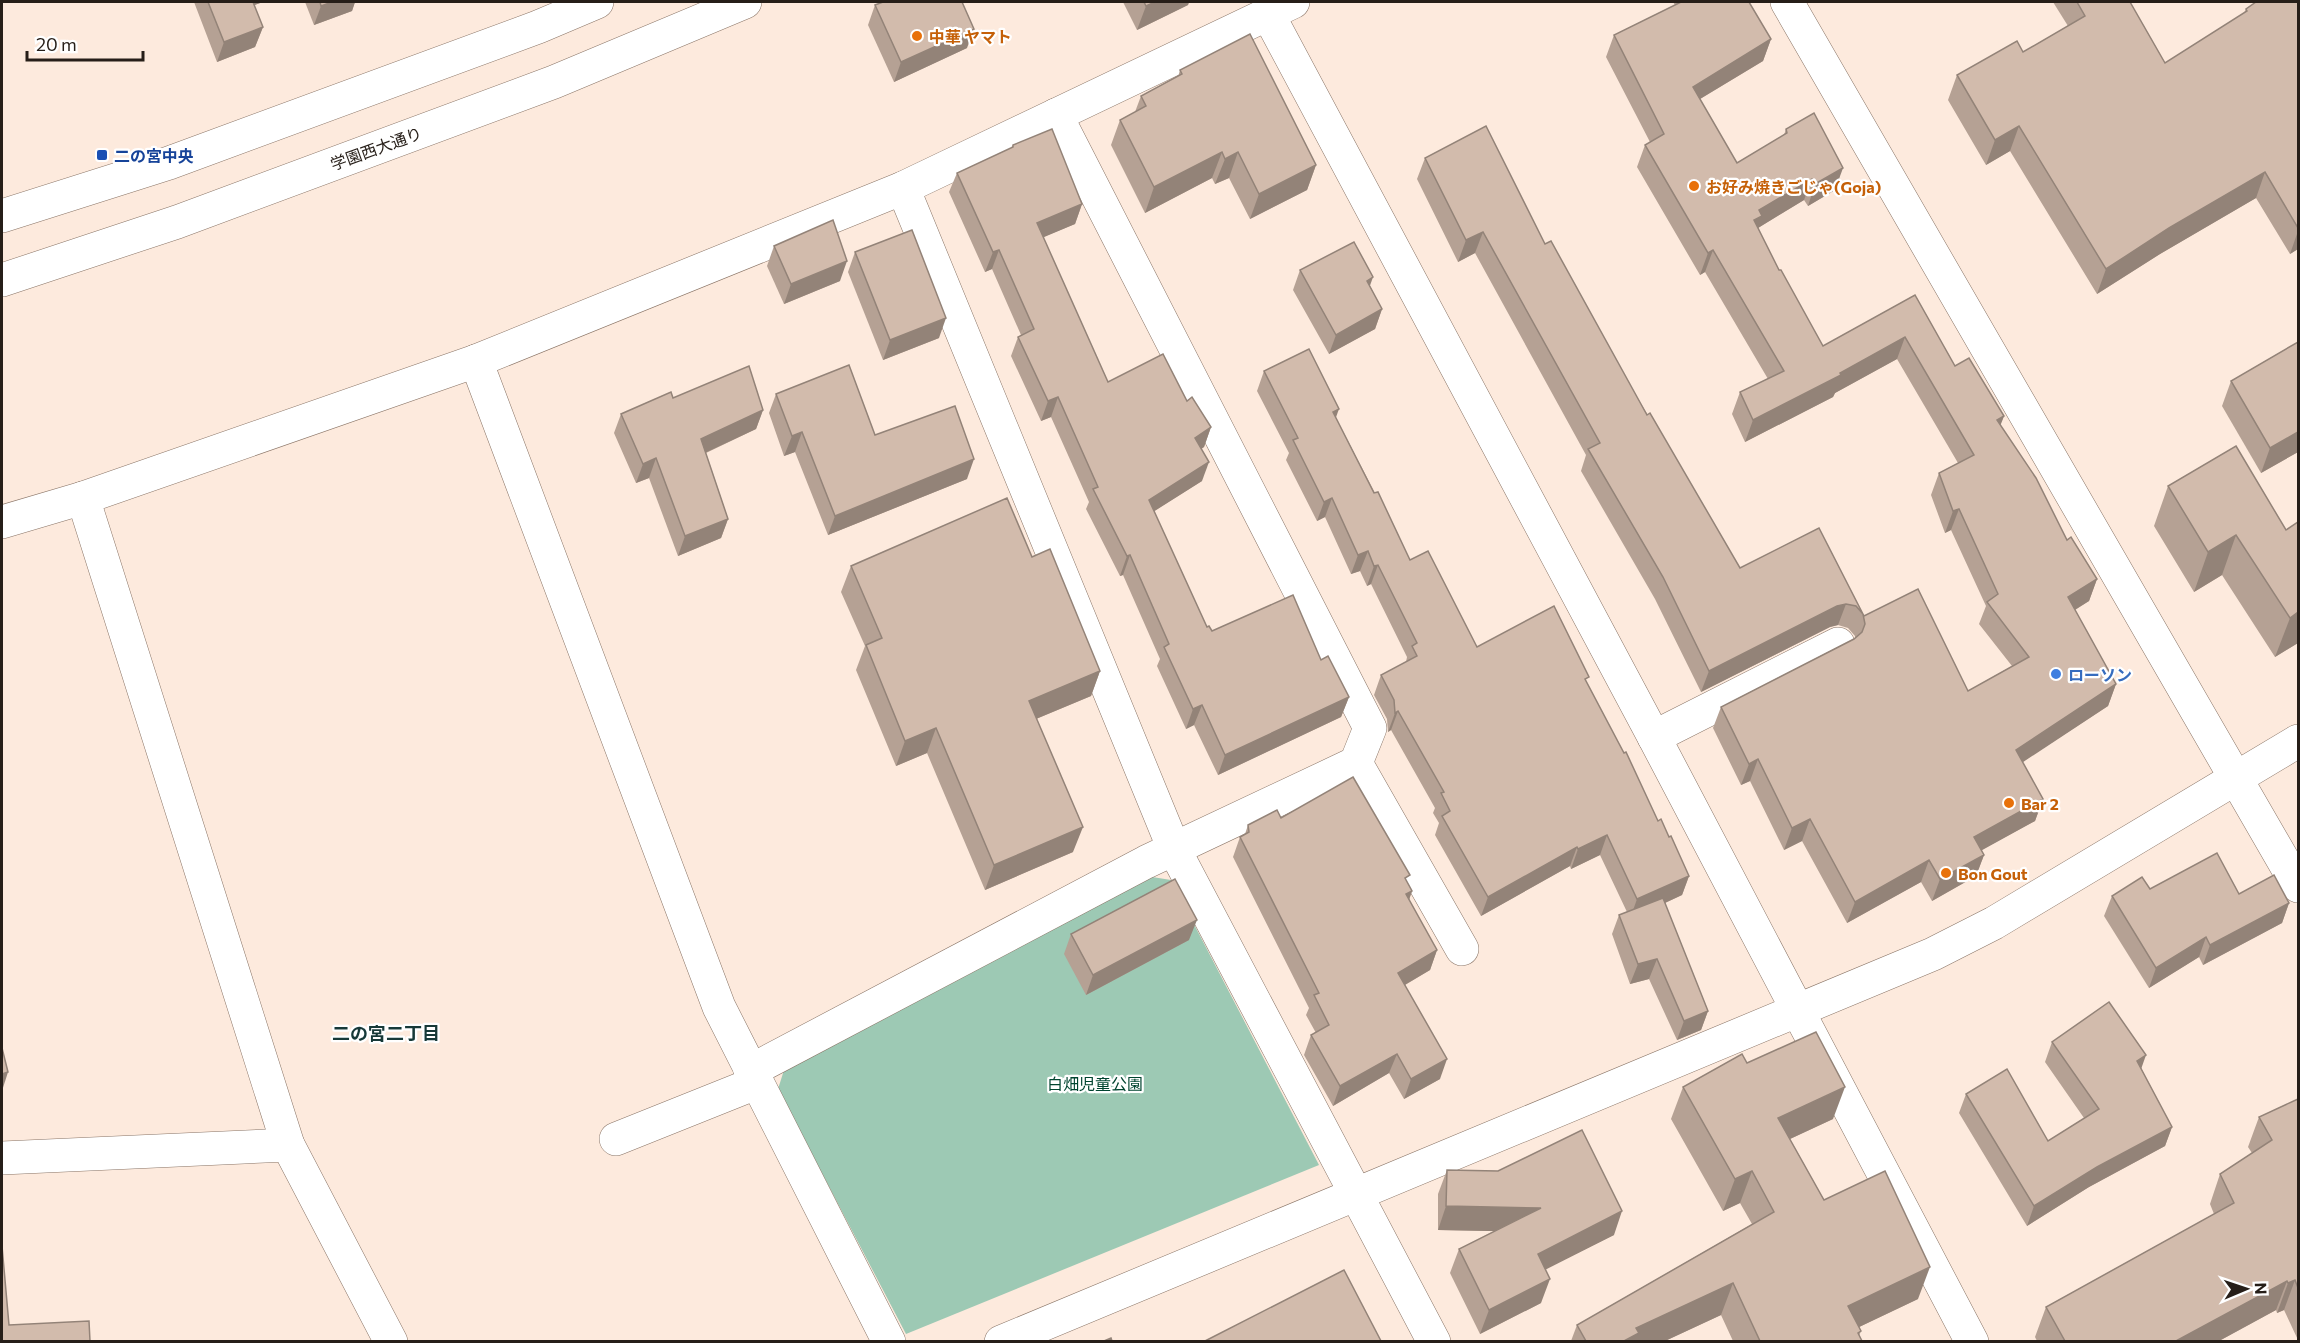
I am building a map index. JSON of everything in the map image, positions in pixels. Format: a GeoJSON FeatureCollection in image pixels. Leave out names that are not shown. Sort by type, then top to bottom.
{"type":"FeatureCollection","features":[{"type":"Feature","properties":{"kind":"street"},"geometry":{"type":"LineString","coordinates":[[2,216],[180,159],[538,27],[597,2]]}},
{"type":"Feature","properties":{"kind":"street","name":"学園西大通り"},"geometry":{"type":"LineString","coordinates":[[2,280],[177,222],[542,87],[745,2]]}},
{"type":"Feature","properties":{"kind":"street"},"geometry":{"type":"LineString","coordinates":[[1787,2],[2298,886]]}},
{"type":"Feature","properties":{"kind":"street"},"geometry":{"type":"LineString","coordinates":[[2,522],[83,498],[476,361],[903,188],[1281,8],[1654,737],[1972,1341]]}},
{"type":"Feature","properties":{"kind":"street"},"geometry":{"type":"LineString","coordinates":[[616,1139],[753,1077],[1146,862],[1356,763],[1370,728],[1056,115]]}},
{"type":"Feature","properties":{"kind":"street"},"geometry":{"type":"LineString","coordinates":[[903,188],[1174,849],[1434,1341]]}},
{"type":"Feature","properties":{"kind":"street"},"geometry":{"type":"LineString","coordinates":[[476,361],[719,1007],[889,1341]]}},
{"type":"Feature","properties":{"kind":"street"},"geometry":{"type":"LineString","coordinates":[[83,498],[288,1145],[391,1341]]}},
{"type":"Feature","properties":{"kind":"street"},"geometry":{"type":"LineString","coordinates":[[1654,737],[1838,644]]}},
{"type":"Feature","properties":{"kind":"street"},"geometry":{"type":"LineString","coordinates":[[1001,1341],[1933,954],[1994,923],[2298,741]]}},
{"type":"Feature","properties":{"kind":"street"},"geometry":{"type":"LineString","coordinates":[[1356,763],[1462,949]]}},
{"type":"Feature","properties":{"kind":"street"},"geometry":{"type":"LineString","coordinates":[[2,1158],[288,1145]]}},
{"type":"Feature","properties":{"kind":"green space","name":"白畑児童公園"},"geometry":{"type":"Polygon","coordinates":[[[1146,876],[1171,880],[1319,1165],[906,1334],[778,1089],[785,1067],[1146,876]]]}},
{"type":"Feature","properties":{"kind":"building"},"geometry":{"type":"Polygon","coordinates":[[[208,2],[253,2],[263,27],[224,42],[208,2]]]}},
{"type":"Feature","properties":{"kind":"building"},"geometry":{"type":"Polygon","coordinates":[[[320,2],[332,2],[321,6],[320,2]]]}},
{"type":"Feature","properties":{"kind":"building"},"geometry":{"type":"Polygon","coordinates":[[[883,2],[962,2],[974,29],[901,62],[875,5],[883,2]]]}},
{"type":"Feature","properties":{"kind":"building"},"geometry":{"type":"Polygon","coordinates":[[[1681,2],[1749,2],[1771,39],[1693,87],[1737,163],[1787,133],[1786,129],[1814,113],[1843,168],[1815,184],[1812,179],[1759,210],[1762,216],[1754,220],[1779,270],[1823,346],[1915,295],[1955,366],[1969,358],[2004,416],[1997,420],[2036,478],[2067,540],[2071,537],[2097,579],[2068,597],[2116,684],[2016,750],[2043,799],[1974,837],[1984,855],[1940,879],[1929,860],[1855,902],[1810,819],[1792,828],[1758,759],[1749,764],[1721,707],[1854,639],[1862,632],[1865,624],[1863,614],[1864,616],[1918,589],[1968,691],[2029,657],[1987,602],[1998,594],[1959,509],[1953,511],[1939,473],[1974,455],[1905,337],[1840,373],[1841,375],[1753,420],[1740,392],[1784,371],[1713,250],[1708,253],[1645,145],[1664,134],[1614,35],[1681,2]]]}},
{"type":"Feature","properties":{"kind":"building"},"geometry":{"type":"Polygon","coordinates":[[[2077,2],[2130,2],[2165,63],[2247,11],[2246,9],[2256,2],[2298,2],[2298,228],[2265,172],[2169,228],[2106,269],[2019,126],[1995,140],[1957,75],[2017,41],[2023,52],[2085,16],[2077,2]]]}},
{"type":"Feature","properties":{"kind":"building"},"geometry":{"type":"Polygon","coordinates":[[[1250,34],[1316,165],[1259,194],[1238,152],[1225,159],[1222,152],[1154,187],[1120,120],[1146,106],[1141,96],[1182,74],[1180,70],[1250,34]]]}},
{"type":"Feature","properties":{"kind":"building"},"geometry":{"type":"Polygon","coordinates":[[[1486,126],[1545,244],[1551,241],[1647,415],[1650,413],[1740,568],[1819,528],[1863,614],[1856,606],[1846,604],[1837,606],[1709,671],[1663,577],[1588,449],[1600,443],[1483,232],[1466,240],[1425,158],[1486,126]]]}},
{"type":"Feature","properties":{"kind":"building"},"geometry":{"type":"Polygon","coordinates":[[[1052,129],[1082,204],[1037,223],[1108,382],[1163,354],[1187,401],[1192,397],[1211,427],[1195,438],[1209,462],[1149,500],[1207,627],[1209,626],[1212,631],[1293,595],[1321,660],[1328,656],[1349,697],[1225,755],[1202,705],[1193,709],[1164,647],[1169,644],[1130,555],[1127,556],[1093,489],[1098,487],[1058,397],[1048,401],[1018,337],[1034,329],[999,250],[993,252],[957,173],[1013,145],[1052,129]]]}},
{"type":"Feature","properties":{"kind":"building"},"geometry":{"type":"Polygon","coordinates":[[[833,220],[847,261],[791,284],[774,246],[833,220]]]}},
{"type":"Feature","properties":{"kind":"building"},"geometry":{"type":"Polygon","coordinates":[[[912,230],[946,318],[890,340],[855,252],[912,230]]]}},
{"type":"Feature","properties":{"kind":"building"},"geometry":{"type":"Polygon","coordinates":[[[1354,242],[1373,277],[1367,281],[1382,309],[1336,335],[1300,270],[1354,242]]]}},
{"type":"Feature","properties":{"kind":"building"},"geometry":{"type":"Polygon","coordinates":[[[2298,342],[2298,432],[2270,448],[2231,381],[2298,342]]]}},
{"type":"Feature","properties":{"kind":"building"},"geometry":{"type":"Polygon","coordinates":[[[1309,349],[1339,409],[1333,412],[1374,493],[1378,492],[1410,560],[1428,551],[1477,647],[1554,606],[1589,677],[1585,679],[1624,753],[1626,752],[1658,821],[1661,819],[1669,837],[1671,836],[1689,876],[1637,899],[1607,835],[1578,849],[1577,847],[1488,897],[1442,816],[1450,811],[1441,793],[1444,792],[1398,711],[1395,713],[1394,700],[1381,675],[1417,656],[1412,646],[1417,643],[1378,565],[1374,566],[1368,551],[1358,555],[1332,498],[1324,502],[1293,440],[1298,438],[1264,371],[1309,349]]]}},
{"type":"Feature","properties":{"kind":"building"},"geometry":{"type":"Polygon","coordinates":[[[849,365],[875,435],[955,406],[974,459],[835,516],[802,432],[792,436],[776,394],[849,365]]]}},
{"type":"Feature","properties":{"kind":"building"},"geometry":{"type":"Polygon","coordinates":[[[749,366],[763,410],[701,439],[728,519],[685,536],[656,458],[643,464],[621,414],[671,392],[673,398],[749,366]]]}},
{"type":"Feature","properties":{"kind":"building"},"geometry":{"type":"Polygon","coordinates":[[[2236,446],[2286,530],[2298,522],[2298,612],[2290,618],[2236,535],[2208,552],[2168,486],[2236,446]]]}},
{"type":"Feature","properties":{"kind":"building"},"geometry":{"type":"Polygon","coordinates":[[[1007,498],[1032,557],[1050,549],[1100,671],[1029,701],[1083,827],[994,865],[936,728],[905,741],[866,645],[882,638],[851,566],[1007,498]]]}},
{"type":"Feature","properties":{"kind":"building"},"geometry":{"type":"Polygon","coordinates":[[[1353,777],[1410,875],[1405,878],[1412,891],[1406,894],[1437,950],[1398,973],[1447,1059],[1411,1079],[1397,1054],[1340,1086],[1311,1035],[1329,1025],[1314,995],[1319,993],[1240,837],[1249,832],[1248,825],[1277,810],[1281,818],[1353,777]]]}},
{"type":"Feature","properties":{"kind":"building"},"geometry":{"type":"Polygon","coordinates":[[[2217,853],[2239,894],[2274,875],[2289,903],[2210,945],[2206,937],[2156,968],[2112,896],[2142,877],[2150,889],[2217,853]]]}},
{"type":"Feature","properties":{"kind":"building"},"geometry":{"type":"Polygon","coordinates":[[[1175,879],[1197,920],[1093,975],[1071,934],[1175,879]]]}},
{"type":"Feature","properties":{"kind":"building"},"geometry":{"type":"Polygon","coordinates":[[[1663,898],[1708,1011],[1684,1021],[1657,959],[1638,964],[1619,915],[1663,898]]]}},
{"type":"Feature","properties":{"kind":"building"},"geometry":{"type":"Polygon","coordinates":[[[2109,1002],[2146,1055],[2137,1061],[2172,1127],[2097,1167],[2034,1206],[1966,1094],[2007,1069],[2048,1141],[2099,1109],[2052,1042],[2109,1002]]]}},
{"type":"Feature","properties":{"kind":"building"},"geometry":{"type":"Polygon","coordinates":[[[1816,1032],[1845,1087],[1778,1118],[1824,1200],[1885,1171],[1930,1267],[1848,1306],[1861,1331],[1858,1333],[1862,1341],[1760,1341],[1733,1283],[1636,1328],[1639,1333],[1624,1341],[1586,1341],[1577,1325],[1774,1212],[1752,1171],[1735,1179],[1683,1087],[1742,1054],[1747,1063],[1816,1032]]]}},
{"type":"Feature","properties":{"kind":"building"},"geometry":{"type":"Polygon","coordinates":[[[2,1048],[8,1072],[2,1074],[2,1048]]]}},
{"type":"Feature","properties":{"kind":"building"},"geometry":{"type":"Polygon","coordinates":[[[2298,1099],[2298,1288],[2295,1280],[2288,1283],[2287,1281],[2176,1341],[2065,1341],[2046,1307],[2234,1203],[2220,1174],[2272,1140],[2259,1117],[2298,1099]]]}},
{"type":"Feature","properties":{"kind":"building"},"geometry":{"type":"Polygon","coordinates":[[[1582,1130],[1622,1211],[1538,1254],[1550,1279],[1489,1310],[1459,1249],[1541,1208],[1446,1206],[1447,1170],[1498,1171],[1582,1130]]]}},
{"type":"Feature","properties":{"kind":"building"},"geometry":{"type":"Polygon","coordinates":[[[2,1246],[9,1325],[89,1321],[90,1341],[2,1341],[2,1246]]]}},
{"type":"Feature","properties":{"kind":"building"},"geometry":{"type":"Polygon","coordinates":[[[1344,1270],[1381,1341],[1205,1341],[1344,1270]]]}},
{"type":"Feature","properties":{"kind":"place","name":"中華 ヤマト"},"geometry":{"type":"Point","coordinates":[917,36]}},
{"type":"Feature","properties":{"kind":"place","name":"二の宮中央"},"geometry":{"type":"Point","coordinates":[102,155]}},
{"type":"Feature","properties":{"kind":"place","name":"お好み焼きごじゃ(Goja)"},"geometry":{"type":"Point","coordinates":[1694,186]}},
{"type":"Feature","properties":{"kind":"place","name":"ローソン"},"geometry":{"type":"Point","coordinates":[2056,674]}},
{"type":"Feature","properties":{"kind":"place","name":"Bar 2"},"geometry":{"type":"Point","coordinates":[2009,803]}},
{"type":"Feature","properties":{"kind":"place","name":"Bon Gout"},"geometry":{"type":"Point","coordinates":[1946,873]}},
{"type":"Feature","properties":{"kind":"district","name":"二の宮二丁目"},"geometry":{"type":"Point","coordinates":[386,1033]}}]}
